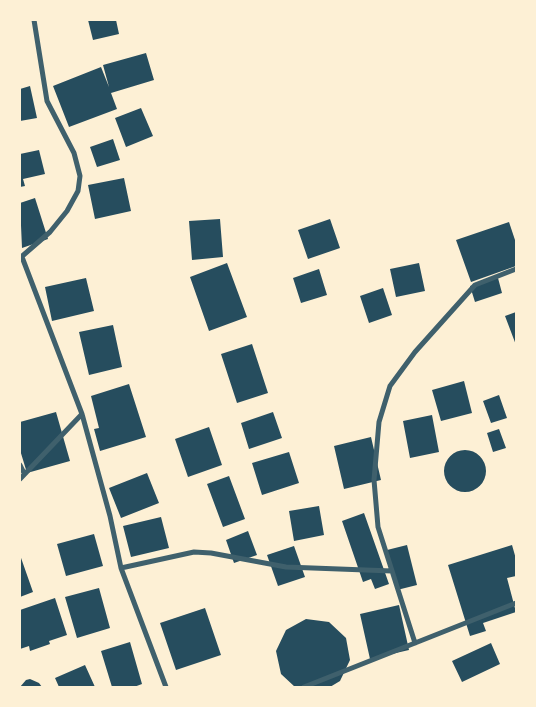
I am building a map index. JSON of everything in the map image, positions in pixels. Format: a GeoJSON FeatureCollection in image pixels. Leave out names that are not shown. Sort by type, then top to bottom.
{"type":"FeatureCollection","features":[{"type":"Feature","properties":{"kind":"street"},"geometry":{"type":"LineString","coordinates":[[34,20],[46,101],[74,153],[80,176],[78,191],[67,211],[50,232],[21,258],[82,414],[110,516],[121,568],[166,687]]}},
{"type":"Feature","properties":{"kind":"street"},"geometry":{"type":"LineString","coordinates":[[415,643],[378,527],[374,480],[379,422],[390,386],[414,352],[475,285],[516,269]]}},
{"type":"Feature","properties":{"kind":"street"},"geometry":{"type":"LineString","coordinates":[[20,479],[82,414]]}},
{"type":"Feature","properties":{"kind":"street"},"geometry":{"type":"LineString","coordinates":[[20,465],[24,473]]}},
{"type":"Feature","properties":{"kind":"street"},"geometry":{"type":"LineString","coordinates":[[121,568],[194,552],[212,553],[286,567],[392,571]]}},
{"type":"Feature","properties":{"kind":"street"},"geometry":{"type":"LineString","coordinates":[[304,687],[516,603]]}},
{"type":"Feature","properties":{"kind":"building"},"geometry":{"type":"Polygon","coordinates":[[[88,20],[116,20],[119,34],[93,40],[88,20]]]}},
{"type":"Feature","properties":{"kind":"building"},"geometry":{"type":"Polygon","coordinates":[[[146,53],[154,80],[111,93],[117,109],[69,127],[53,86],[101,67],[109,87],[103,65],[146,53]]]}},
{"type":"Feature","properties":{"kind":"building"},"geometry":{"type":"Polygon","coordinates":[[[30,86],[37,118],[20,121],[20,89],[30,86]]]}},
{"type":"Feature","properties":{"kind":"building"},"geometry":{"type":"Polygon","coordinates":[[[141,108],[153,136],[126,147],[115,118],[141,108]]]}},
{"type":"Feature","properties":{"kind":"building"},"geometry":{"type":"Polygon","coordinates":[[[113,139],[120,160],[97,167],[90,147],[113,139]]]}},
{"type":"Feature","properties":{"kind":"building"},"geometry":{"type":"Polygon","coordinates":[[[39,150],[45,174],[23,179],[25,186],[20,187],[20,154],[39,150]]]}},
{"type":"Feature","properties":{"kind":"building"},"geometry":{"type":"Polygon","coordinates":[[[124,178],[131,211],[95,219],[88,185],[124,178]]]}},
{"type":"Feature","properties":{"kind":"building"},"geometry":{"type":"Polygon","coordinates":[[[35,198],[48,239],[22,248],[20,203],[35,198]]]}},
{"type":"Feature","properties":{"kind":"building"},"geometry":{"type":"Polygon","coordinates":[[[220,219],[223,257],[192,260],[189,221],[220,219]]]}},
{"type":"Feature","properties":{"kind":"building"},"geometry":{"type":"Polygon","coordinates":[[[330,219],[340,248],[308,259],[298,230],[330,219]]]}},
{"type":"Feature","properties":{"kind":"building"},"geometry":{"type":"Polygon","coordinates":[[[509,222],[516,243],[516,266],[471,282],[456,240],[509,222]]]}},
{"type":"Feature","properties":{"kind":"building"},"geometry":{"type":"Polygon","coordinates":[[[227,263],[247,317],[209,331],[190,277],[227,263]]]}},
{"type":"Feature","properties":{"kind":"building"},"geometry":{"type":"Polygon","coordinates":[[[419,263],[425,291],[396,297],[390,269],[419,263]]]}},
{"type":"Feature","properties":{"kind":"building"},"geometry":{"type":"Polygon","coordinates":[[[319,269],[327,295],[301,303],[293,278],[319,269]]]}},
{"type":"Feature","properties":{"kind":"building"},"geometry":{"type":"Polygon","coordinates":[[[86,278],[94,311],[52,321],[45,287],[86,278]]]}},
{"type":"Feature","properties":{"kind":"building"},"geometry":{"type":"Polygon","coordinates":[[[498,278],[502,293],[475,302],[470,286],[498,278]]]}},
{"type":"Feature","properties":{"kind":"building"},"geometry":{"type":"Polygon","coordinates":[[[383,288],[392,315],[369,323],[360,296],[383,288]]]}},
{"type":"Feature","properties":{"kind":"building"},"geometry":{"type":"Polygon","coordinates":[[[516,312],[516,345],[505,316],[516,312]]]}},
{"type":"Feature","properties":{"kind":"building"},"geometry":{"type":"Polygon","coordinates":[[[113,325],[122,367],[89,375],[79,332],[113,325]]]}},
{"type":"Feature","properties":{"kind":"building"},"geometry":{"type":"Polygon","coordinates":[[[252,344],[268,393],[237,403],[221,354],[252,344]]]}},
{"type":"Feature","properties":{"kind":"building"},"geometry":{"type":"Polygon","coordinates":[[[464,381],[472,413],[441,421],[432,390],[464,381]]]}},
{"type":"Feature","properties":{"kind":"building"},"geometry":{"type":"Polygon","coordinates":[[[129,384],[146,437],[100,451],[94,429],[99,428],[91,396],[129,384]]]}},
{"type":"Feature","properties":{"kind":"building"},"geometry":{"type":"Polygon","coordinates":[[[499,395],[507,418],[491,423],[483,401],[499,395]]]}},
{"type":"Feature","properties":{"kind":"building"},"geometry":{"type":"Polygon","coordinates":[[[56,412],[70,461],[27,473],[20,450],[20,422],[56,412]]]}},
{"type":"Feature","properties":{"kind":"building"},"geometry":{"type":"Polygon","coordinates":[[[273,412],[282,438],[249,449],[241,423],[273,412]]]}},
{"type":"Feature","properties":{"kind":"building"},"geometry":{"type":"Polygon","coordinates":[[[432,415],[439,452],[410,458],[403,421],[432,415]]]}},
{"type":"Feature","properties":{"kind":"building"},"geometry":{"type":"Polygon","coordinates":[[[209,427],[222,465],[188,477],[175,439],[209,427]]]}},
{"type":"Feature","properties":{"kind":"building"},"geometry":{"type":"Polygon","coordinates":[[[499,429],[506,448],[493,452],[487,433],[499,429]]]}},
{"type":"Feature","properties":{"kind":"building"},"geometry":{"type":"Polygon","coordinates":[[[371,437],[381,480],[344,489],[334,446],[371,437]]]}},
{"type":"Feature","properties":{"kind":"building"},"geometry":{"type":"Polygon","coordinates":[[[461,450],[469,450],[480,456],[486,471],[480,486],[469,492],[461,492],[450,486],[444,475],[444,467],[450,456],[461,450]]]}},
{"type":"Feature","properties":{"kind":"building"},"geometry":{"type":"Polygon","coordinates":[[[289,452],[299,483],[262,495],[252,463],[289,452]]]}},
{"type":"Feature","properties":{"kind":"building"},"geometry":{"type":"Polygon","coordinates":[[[147,473],[159,503],[121,518],[109,488],[147,473]]]}},
{"type":"Feature","properties":{"kind":"building"},"geometry":{"type":"Polygon","coordinates":[[[229,476],[245,519],[223,527],[207,484],[229,476]]]}},
{"type":"Feature","properties":{"kind":"building"},"geometry":{"type":"Polygon","coordinates":[[[319,506],[324,535],[294,541],[289,511],[319,506]]]}},
{"type":"Feature","properties":{"kind":"building"},"geometry":{"type":"Polygon","coordinates":[[[364,513],[389,584],[375,589],[371,579],[363,582],[342,521],[364,513]]]}},
{"type":"Feature","properties":{"kind":"building"},"geometry":{"type":"Polygon","coordinates":[[[161,517],[169,548],[131,557],[123,526],[161,517]]]}},
{"type":"Feature","properties":{"kind":"building"},"geometry":{"type":"Polygon","coordinates":[[[248,531],[257,555],[234,563],[226,540],[248,531]]]}},
{"type":"Feature","properties":{"kind":"building"},"geometry":{"type":"Polygon","coordinates":[[[94,534],[103,566],[66,576],[57,544],[94,534]]]}},
{"type":"Feature","properties":{"kind":"building"},"geometry":{"type":"Polygon","coordinates":[[[407,545],[417,585],[397,590],[387,550],[407,545]]]}},
{"type":"Feature","properties":{"kind":"building"},"geometry":{"type":"Polygon","coordinates":[[[512,545],[516,559],[516,576],[507,578],[516,612],[483,623],[486,631],[470,636],[448,565],[512,545]]]}},
{"type":"Feature","properties":{"kind":"building"},"geometry":{"type":"Polygon","coordinates":[[[294,546],[305,577],[278,586],[267,555],[294,546]]]}},
{"type":"Feature","properties":{"kind":"building"},"geometry":{"type":"Polygon","coordinates":[[[20,555],[33,592],[20,597],[20,555]]]}},
{"type":"Feature","properties":{"kind":"building"},"geometry":{"type":"Polygon","coordinates":[[[99,588],[110,628],[77,638],[65,597],[99,588]]]}},
{"type":"Feature","properties":{"kind":"building"},"geometry":{"type":"Polygon","coordinates":[[[55,598],[67,635],[49,641],[50,644],[30,651],[29,646],[20,649],[20,610],[55,598]]]}},
{"type":"Feature","properties":{"kind":"building"},"geometry":{"type":"Polygon","coordinates":[[[399,605],[409,650],[370,659],[360,614],[399,605]]]}},
{"type":"Feature","properties":{"kind":"building"},"geometry":{"type":"Polygon","coordinates":[[[205,608],[221,655],[176,670],[160,623],[205,608]]]}},
{"type":"Feature","properties":{"kind":"building"},"geometry":{"type":"Polygon","coordinates":[[[306,619],[329,622],[346,638],[350,660],[340,681],[330,687],[295,687],[281,674],[276,651],[286,630],[306,619]]]}},
{"type":"Feature","properties":{"kind":"building"},"geometry":{"type":"Polygon","coordinates":[[[130,642],[142,684],[134,687],[112,687],[101,651],[130,642]]]}},
{"type":"Feature","properties":{"kind":"building"},"geometry":{"type":"Polygon","coordinates":[[[491,643],[500,664],[462,682],[452,661],[491,643]]]}},
{"type":"Feature","properties":{"kind":"building"},"geometry":{"type":"Polygon","coordinates":[[[85,665],[95,687],[59,687],[55,678],[85,665]]]}},
{"type":"Feature","properties":{"kind":"building"},"geometry":{"type":"Polygon","coordinates":[[[30,679],[39,683],[42,687],[20,687],[26,680],[30,679]]]}}]}
